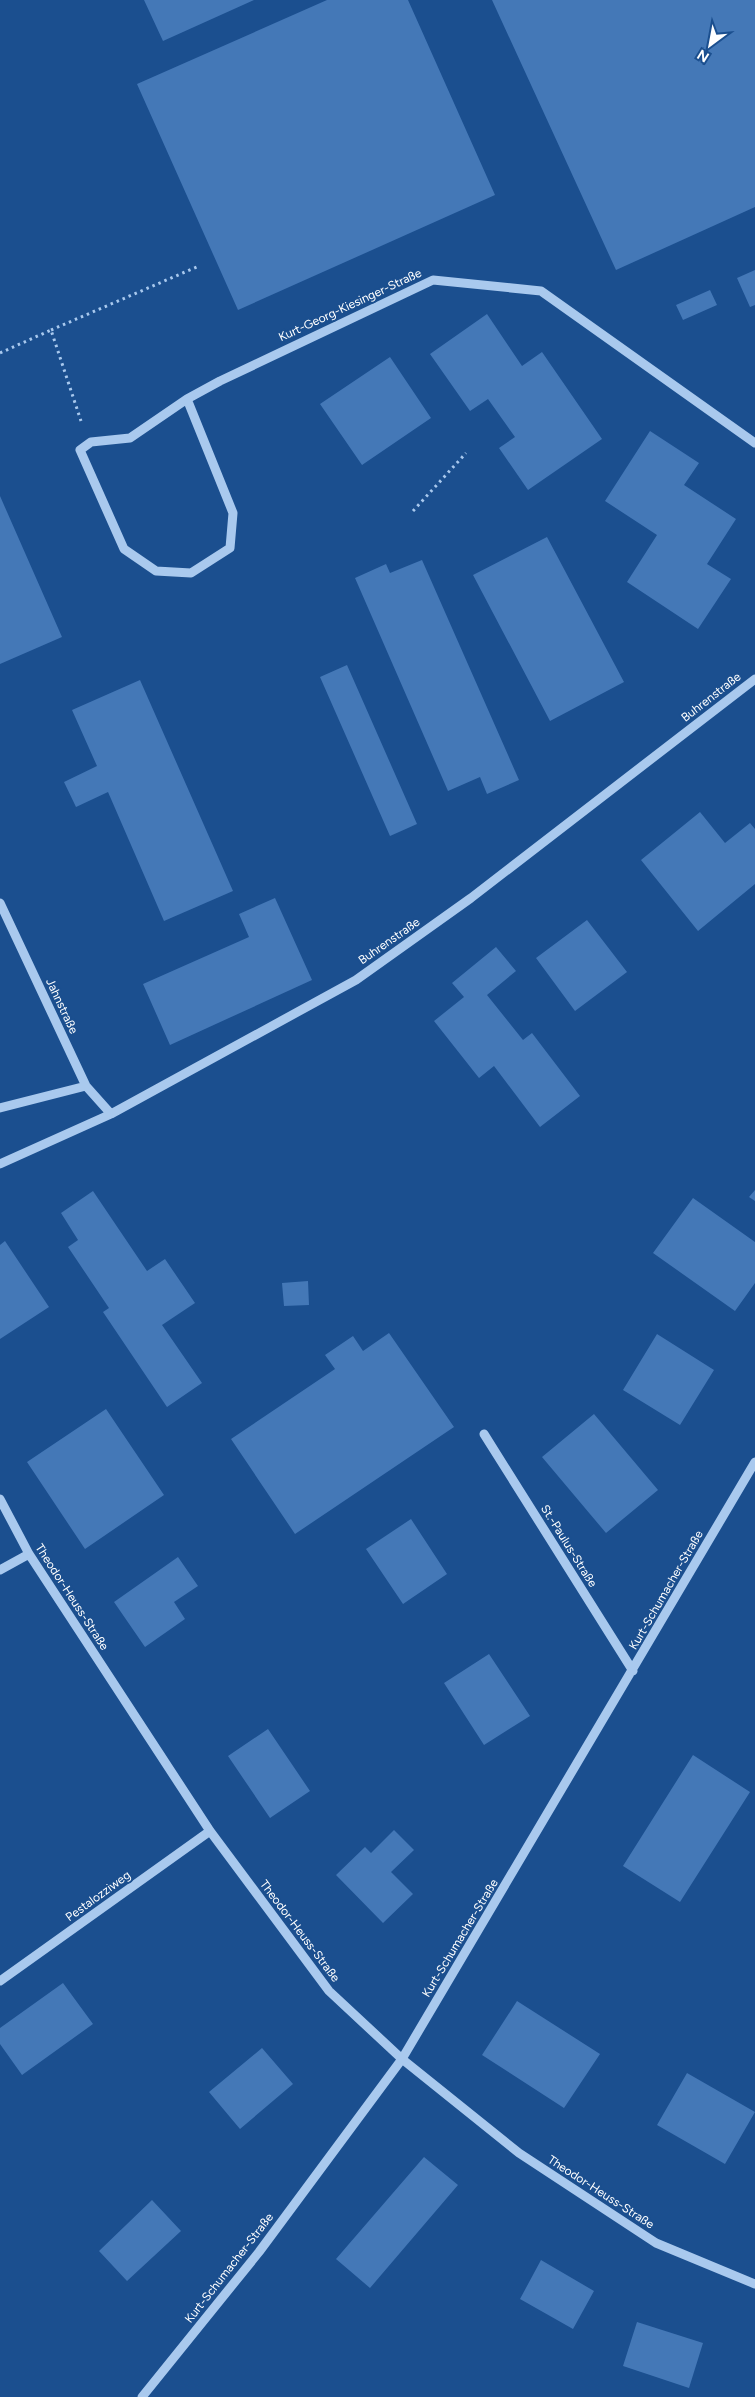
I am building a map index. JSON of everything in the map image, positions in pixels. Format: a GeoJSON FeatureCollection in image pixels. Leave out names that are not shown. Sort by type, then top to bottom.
{"type":"FeatureCollection","features":[{"type":"Feature","properties":{"kind":"street","name":"Kurt-Georg-Kiesinger-Straße"},"geometry":{"type":"LineString","coordinates":[[91,442],[130,438],[187,399],[220,381],[433,280],[541,291],[755,443]]}},
{"type":"Feature","properties":{"kind":"street"},"geometry":{"type":"LineString","coordinates":[[91,442],[80,450],[124,549],[156,571],[191,573],[230,548],[233,513],[187,399]]}},
{"type":"Feature","properties":{"kind":"street","name":"Buhrenstraße"},"geometry":{"type":"LineString","coordinates":[[0,1164],[111,1114],[356,980],[471,898],[755,679]]}},
{"type":"Feature","properties":{"kind":"street","name":"Jahnstraße"},"geometry":{"type":"LineString","coordinates":[[0,903],[86,1086],[111,1114]]}},
{"type":"Feature","properties":{"kind":"street"},"geometry":{"type":"LineString","coordinates":[[0,1108],[86,1086]]}},
{"type":"Feature","properties":{"kind":"street","name":"St.-Paulus-Straße"},"geometry":{"type":"LineString","coordinates":[[484,1434],[633,1671]]}},
{"type":"Feature","properties":{"kind":"street","name":"Kurt-Schumacher-Straße"},"geometry":{"type":"LineString","coordinates":[[142,2397],[259,2252],[402,2059],[755,1462]]}},
{"type":"Feature","properties":{"kind":"street","name":"Theodor-Heuss-Straße"},"geometry":{"type":"LineString","coordinates":[[0,1499],[29,1554],[210,1831],[328,1991],[402,2059],[520,2153],[656,2243],[755,2284]]}},
{"type":"Feature","properties":{"kind":"street"},"geometry":{"type":"LineString","coordinates":[[0,1570],[29,1554]]}},
{"type":"Feature","properties":{"kind":"street","name":"Pestalozziweg"},"geometry":{"type":"LineString","coordinates":[[0,1981],[210,1831]]}},
{"type":"Feature","properties":{"kind":"path"},"geometry":{"type":"LineString","coordinates":[[0,354],[199,266]]}},
{"type":"Feature","properties":{"kind":"path"},"geometry":{"type":"LineString","coordinates":[[51,330],[78,415],[91,442]]}},
{"type":"Feature","properties":{"kind":"path"},"geometry":{"type":"LineString","coordinates":[[413,511],[466,453]]}},
{"type":"Feature","properties":{"kind":"building"},"geometry":{"type":"Polygon","coordinates":[[[144,0],[254,0],[163,41],[144,0]]]}},
{"type":"Feature","properties":{"kind":"building"},"geometry":{"type":"Polygon","coordinates":[[[327,0],[408,0],[495,195],[238,310],[137,84],[327,0]]]}},
{"type":"Feature","properties":{"kind":"building"},"geometry":{"type":"Polygon","coordinates":[[[492,0],[755,0],[755,207],[616,270],[492,0]]]}},
{"type":"Feature","properties":{"kind":"building"},"geometry":{"type":"Polygon","coordinates":[[[755,270],[755,305],[750,307],[737,278],[755,270]]]}},
{"type":"Feature","properties":{"kind":"building"},"geometry":{"type":"Polygon","coordinates":[[[710,290],[717,305],[683,320],[676,305],[710,290]]]}},
{"type":"Feature","properties":{"kind":"building"},"geometry":{"type":"Polygon","coordinates":[[[487,314],[522,366],[542,352],[602,439],[528,490],[499,448],[515,437],[488,399],[470,411],[430,354],[487,314]]]}},
{"type":"Feature","properties":{"kind":"building"},"geometry":{"type":"Polygon","coordinates":[[[390,357],[431,418],[362,465],[320,404],[390,357]]]}},
{"type":"Feature","properties":{"kind":"building"},"geometry":{"type":"Polygon","coordinates":[[[650,431],[699,463],[684,485],[736,519],[707,564],[731,579],[698,629],[627,582],[657,535],[605,501],[650,431]]]}},
{"type":"Feature","properties":{"kind":"building"},"geometry":{"type":"Polygon","coordinates":[[[0,496],[62,637],[0,664],[0,496]]]}},
{"type":"Feature","properties":{"kind":"building"},"geometry":{"type":"Polygon","coordinates":[[[547,537],[624,682],[550,721],[473,575],[547,537]]]}},
{"type":"Feature","properties":{"kind":"building"},"geometry":{"type":"Polygon","coordinates":[[[422,560],[519,780],[487,794],[480,777],[448,791],[355,578],[386,564],[390,573],[422,560]]]}},
{"type":"Feature","properties":{"kind":"building"},"geometry":{"type":"Polygon","coordinates":[[[347,665],[417,824],[390,836],[320,677],[347,665]]]}},
{"type":"Feature","properties":{"kind":"building"},"geometry":{"type":"Polygon","coordinates":[[[140,680],[233,891],[164,921],[108,792],[76,807],[64,782],[97,766],[72,710],[140,680]]]}},
{"type":"Feature","properties":{"kind":"building"},"geometry":{"type":"Polygon","coordinates":[[[700,812],[725,843],[750,823],[755,829],[755,884],[698,931],[641,860],[700,812]]]}},
{"type":"Feature","properties":{"kind":"building"},"geometry":{"type":"Polygon","coordinates":[[[275,898],[312,980],[170,1045],[143,984],[249,937],[239,914],[275,898]]]}},
{"type":"Feature","properties":{"kind":"building"},"geometry":{"type":"Polygon","coordinates":[[[587,920],[627,972],[575,1011],[536,958],[587,920]]]}},
{"type":"Feature","properties":{"kind":"building"},"geometry":{"type":"Polygon","coordinates":[[[496,947],[516,971],[487,995],[523,1040],[532,1033],[580,1096],[540,1127],[494,1066],[479,1078],[434,1021],[464,997],[452,983],[496,947]]]}},
{"type":"Feature","properties":{"kind":"building"},"geometry":{"type":"Polygon","coordinates":[[[755,1190],[755,1201],[749,1197],[755,1190]]]}},
{"type":"Feature","properties":{"kind":"building"},"geometry":{"type":"Polygon","coordinates":[[[93,1191],[147,1271],[165,1259],[195,1303],[162,1325],[202,1383],[167,1407],[103,1312],[109,1308],[68,1247],[78,1240],[61,1213],[93,1191]]]}},
{"type":"Feature","properties":{"kind":"building"},"geometry":{"type":"Polygon","coordinates":[[[693,1198],[755,1242],[755,1283],[735,1311],[653,1253],[693,1198]]]}},
{"type":"Feature","properties":{"kind":"building"},"geometry":{"type":"Polygon","coordinates":[[[5,1241],[49,1307],[0,1339],[0,1245],[5,1241]]]}},
{"type":"Feature","properties":{"kind":"building"},"geometry":{"type":"Polygon","coordinates":[[[308,1281],[309,1305],[284,1306],[282,1283],[308,1281]]]}},
{"type":"Feature","properties":{"kind":"building"},"geometry":{"type":"Polygon","coordinates":[[[389,1333],[454,1427],[295,1534],[231,1439],[335,1369],[325,1355],[353,1336],[363,1351],[389,1333]]]}},
{"type":"Feature","properties":{"kind":"building"},"geometry":{"type":"Polygon","coordinates":[[[657,1334],[714,1370],[680,1425],[623,1390],[657,1334]]]}},
{"type":"Feature","properties":{"kind":"building"},"geometry":{"type":"Polygon","coordinates":[[[106,1409],[164,1495],[85,1549],[27,1462],[106,1409]]]}},
{"type":"Feature","properties":{"kind":"building"},"geometry":{"type":"Polygon","coordinates":[[[594,1414],[658,1490],[606,1533],[542,1457],[594,1414]]]}},
{"type":"Feature","properties":{"kind":"building"},"geometry":{"type":"Polygon","coordinates":[[[411,1519],[447,1574],[403,1604],[366,1549],[411,1519]]]}},
{"type":"Feature","properties":{"kind":"building"},"geometry":{"type":"Polygon","coordinates":[[[178,1557],[198,1586],[174,1602],[185,1619],[145,1647],[114,1602],[178,1557]]]}},
{"type":"Feature","properties":{"kind":"building"},"geometry":{"type":"Polygon","coordinates":[[[489,1654],[530,1716],[484,1745],[444,1683],[489,1654]]]}},
{"type":"Feature","properties":{"kind":"building"},"geometry":{"type":"Polygon","coordinates":[[[268,1729],[310,1791],[270,1818],[228,1756],[268,1729]]]}},
{"type":"Feature","properties":{"kind":"building"},"geometry":{"type":"Polygon","coordinates":[[[693,1755],[750,1792],[680,1902],[623,1866],[693,1755]]]}},
{"type":"Feature","properties":{"kind":"building"},"geometry":{"type":"Polygon","coordinates":[[[394,1830],[414,1850],[391,1872],[413,1894],[383,1923],[336,1875],[365,1847],[371,1853],[394,1830]]]}},
{"type":"Feature","properties":{"kind":"building"},"geometry":{"type":"Polygon","coordinates":[[[63,1983],[93,2024],[22,2075],[0,2044],[0,2028],[63,1983]]]}},
{"type":"Feature","properties":{"kind":"building"},"geometry":{"type":"Polygon","coordinates":[[[517,2001],[600,2054],[564,2108],[482,2055],[517,2001]]]}},
{"type":"Feature","properties":{"kind":"building"},"geometry":{"type":"Polygon","coordinates":[[[262,2048],[293,2084],[240,2129],[209,2092],[262,2048]]]}},
{"type":"Feature","properties":{"kind":"building"},"geometry":{"type":"Polygon","coordinates":[[[687,2073],[755,2112],[725,2164],[657,2125],[687,2073]]]}},
{"type":"Feature","properties":{"kind":"building"},"geometry":{"type":"Polygon","coordinates":[[[424,2157],[458,2185],[370,2288],[336,2259],[424,2157]]]}},
{"type":"Feature","properties":{"kind":"building"},"geometry":{"type":"Polygon","coordinates":[[[152,2200],[181,2231],[127,2281],[99,2251],[152,2200]]]}},
{"type":"Feature","properties":{"kind":"building"},"geometry":{"type":"Polygon","coordinates":[[[541,2260],[594,2291],[573,2329],[520,2299],[541,2260]]]}},
{"type":"Feature","properties":{"kind":"building"},"geometry":{"type":"Polygon","coordinates":[[[637,2322],[703,2343],[689,2388],[623,2366],[637,2322]]]}}]}
